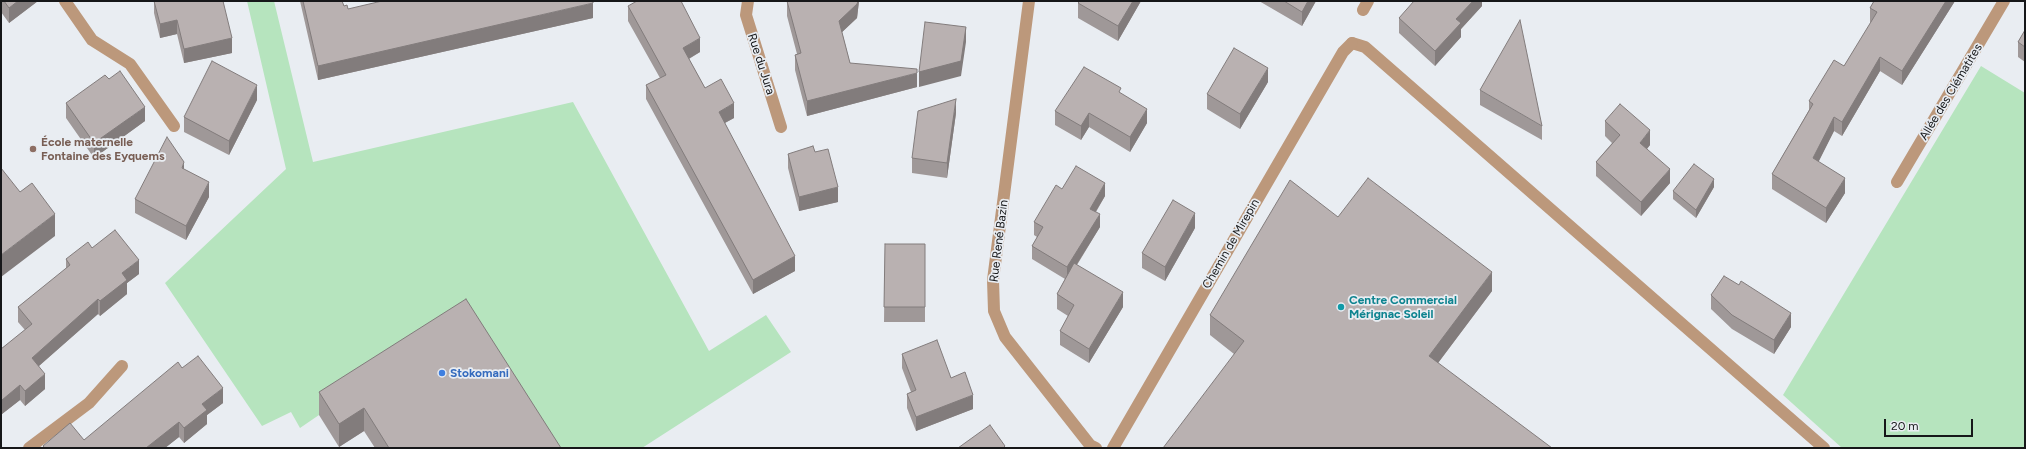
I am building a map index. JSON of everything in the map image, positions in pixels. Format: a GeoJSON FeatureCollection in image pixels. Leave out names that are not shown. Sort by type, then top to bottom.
{"type":"FeatureCollection","features":[{"type":"Feature","properties":{"kind":"street"},"geometry":{"type":"LineString","coordinates":[[65,1],[92,40],[130,64],[174,126]]}},
{"type":"Feature","properties":{"kind":"street","name":"Rue du Jura"},"geometry":{"type":"LineString","coordinates":[[748,1],[746,15],[781,127]]}},
{"type":"Feature","properties":{"kind":"street","name":"Rue René Bazin"},"geometry":{"type":"LineString","coordinates":[[1029,1],[993,280],[994,311],[1006,337],[1090,445],[1096,448]]}},
{"type":"Feature","properties":{"kind":"street","name":"Allée des Clématites"},"geometry":{"type":"LineString","coordinates":[[1897,182],[2004,1]]}},
{"type":"Feature","properties":{"kind":"street","name":"Chemin de Mirepin"},"geometry":{"type":"LineString","coordinates":[[1113,448],[1343,52],[1352,43],[1365,47],[1824,448]]}},
{"type":"Feature","properties":{"kind":"street"},"geometry":{"type":"LineString","coordinates":[[29,448],[88,403],[122,366]]}},
{"type":"Feature","properties":{"kind":"green space"},"geometry":{"type":"Polygon","coordinates":[[[247,1],[274,1],[313,162],[573,102],[709,351],[766,315],[791,352],[642,448],[547,448],[319,415],[300,428],[291,412],[262,426],[165,283],[286,169],[247,1]]]}},
{"type":"Feature","properties":{"kind":"green space"},"geometry":{"type":"Polygon","coordinates":[[[1981,66],[2025,93],[2025,448],[1842,448],[1783,395],[1981,66]]]}},
{"type":"Feature","properties":{"kind":"building"},"geometry":{"type":"Polygon","coordinates":[[[4,1],[18,1],[9,8],[4,1]]]}},
{"type":"Feature","properties":{"kind":"building"},"geometry":{"type":"Polygon","coordinates":[[[154,1],[223,1],[232,38],[184,49],[177,20],[160,24],[154,1]]]}},
{"type":"Feature","properties":{"kind":"building"},"geometry":{"type":"Polygon","coordinates":[[[303,1],[342,1],[344,6],[347,5],[348,9],[382,1],[593,1],[593,3],[318,66],[303,1]]]}},
{"type":"Feature","properties":{"kind":"building"},"geometry":{"type":"Polygon","coordinates":[[[637,1],[681,1],[700,38],[683,48],[705,88],[721,79],[734,103],[719,112],[795,256],[753,280],[646,85],[666,75],[628,6],[637,1]]]}},
{"type":"Feature","properties":{"kind":"building"},"geometry":{"type":"Polygon","coordinates":[[[787,1],[858,1],[857,4],[839,21],[850,63],[917,69],[917,73],[807,101],[795,55],[801,53],[787,1]]]}},
{"type":"Feature","properties":{"kind":"building"},"geometry":{"type":"Polygon","coordinates":[[[1080,1],[1133,1],[1118,26],[1078,3],[1080,1]]]}},
{"type":"Feature","properties":{"kind":"building"},"geometry":{"type":"Polygon","coordinates":[[[1284,1],[1308,1],[1302,12],[1284,1]]]}},
{"type":"Feature","properties":{"kind":"building"},"geometry":{"type":"Polygon","coordinates":[[[1414,1],[1473,1],[1456,19],[1461,23],[1435,51],[1399,18],[1414,1]]]}},
{"type":"Feature","properties":{"kind":"building"},"geometry":{"type":"Polygon","coordinates":[[[1874,1],[1946,1],[1902,71],[1880,57],[1842,122],[1834,117],[1813,158],[1845,178],[1826,208],[1772,174],[1813,104],[1809,101],[1834,60],[1844,66],[1877,12],[1870,8],[1874,1]]]}},
{"type":"Feature","properties":{"kind":"building"},"geometry":{"type":"Polygon","coordinates":[[[1520,20],[1542,126],[1480,90],[1520,20]]]}},
{"type":"Feature","properties":{"kind":"building"},"geometry":{"type":"Polygon","coordinates":[[[925,22],[966,27],[961,61],[919,72],[925,22]]]}},
{"type":"Feature","properties":{"kind":"building"},"geometry":{"type":"Polygon","coordinates":[[[2025,30],[2025,47],[2018,42],[2025,30]]]}},
{"type":"Feature","properties":{"kind":"building"},"geometry":{"type":"Polygon","coordinates":[[[1234,48],[1268,68],[1240,114],[1207,94],[1234,48]]]}},
{"type":"Feature","properties":{"kind":"building"},"geometry":{"type":"Polygon","coordinates":[[[212,61],[257,85],[229,141],[184,117],[212,61]]]}},
{"type":"Feature","properties":{"kind":"building"},"geometry":{"type":"Polygon","coordinates":[[[1084,67],[1121,88],[1119,92],[1147,109],[1130,137],[1089,113],[1081,126],[1055,111],[1084,67]]]}},
{"type":"Feature","properties":{"kind":"building"},"geometry":{"type":"Polygon","coordinates":[[[120,71],[145,107],[94,143],[66,103],[105,75],[109,79],[120,71]]]}},
{"type":"Feature","properties":{"kind":"building"},"geometry":{"type":"Polygon","coordinates":[[[956,99],[947,163],[912,158],[918,111],[956,99]]]}},
{"type":"Feature","properties":{"kind":"building"},"geometry":{"type":"Polygon","coordinates":[[[1620,104],[1650,130],[1640,143],[1670,169],[1641,202],[1596,162],[1620,135],[1605,121],[1620,104]]]}},
{"type":"Feature","properties":{"kind":"building"},"geometry":{"type":"Polygon","coordinates":[[[167,137],[184,162],[182,168],[209,182],[186,226],[135,199],[167,137]]]}},
{"type":"Feature","properties":{"kind":"building"},"geometry":{"type":"Polygon","coordinates":[[[813,146],[815,152],[828,149],[838,187],[799,197],[788,154],[813,146]]]}},
{"type":"Feature","properties":{"kind":"building"},"geometry":{"type":"Polygon","coordinates":[[[1694,164],[1714,179],[1696,210],[1673,191],[1694,164]]]}},
{"type":"Feature","properties":{"kind":"building"},"geometry":{"type":"Polygon","coordinates":[[[1076,166],[1105,183],[1090,209],[1100,214],[1067,267],[1032,246],[1043,227],[1034,222],[1056,185],[1062,189],[1076,166]]]}},
{"type":"Feature","properties":{"kind":"building"},"geometry":{"type":"Polygon","coordinates":[[[1,168],[20,192],[32,183],[55,214],[1,255],[1,168]]]}},
{"type":"Feature","properties":{"kind":"building","name":"Centre Commercial Mérignac Soleil"},"geometry":{"type":"Polygon","coordinates":[[[1368,178],[1492,272],[1429,356],[1552,448],[1163,448],[1244,341],[1210,315],[1290,180],[1338,217],[1368,178]]]}},
{"type":"Feature","properties":{"kind":"building"},"geometry":{"type":"Polygon","coordinates":[[[1173,200],[1195,213],[1165,267],[1142,253],[1173,200]]]}},
{"type":"Feature","properties":{"kind":"building"},"geometry":{"type":"Polygon","coordinates":[[[115,230],[139,260],[122,273],[127,280],[100,301],[98,299],[32,358],[45,374],[25,391],[20,385],[2,400],[1,349],[32,324],[18,307],[70,265],[66,259],[88,242],[92,248],[115,230]]]}},
{"type":"Feature","properties":{"kind":"building"},"geometry":{"type":"Polygon","coordinates":[[[885,244],[925,244],[925,307],[884,307],[885,244]]]}},
{"type":"Feature","properties":{"kind":"building"},"geometry":{"type":"Polygon","coordinates":[[[1074,263],[1123,292],[1089,349],[1060,331],[1074,305],[1057,294],[1074,263]]]}},
{"type":"Feature","properties":{"kind":"building"},"geometry":{"type":"Polygon","coordinates":[[[1724,276],[1739,285],[1741,281],[1791,313],[1774,340],[1732,315],[1711,295],[1724,276]]]}},
{"type":"Feature","properties":{"kind":"building","name":"Stokomani"},"geometry":{"type":"Polygon","coordinates":[[[466,299],[561,448],[389,448],[364,408],[339,424],[319,392],[466,299]]]}},
{"type":"Feature","properties":{"kind":"building"},"geometry":{"type":"Polygon","coordinates":[[[937,340],[951,378],[965,372],[973,395],[916,417],[907,394],[916,390],[902,354],[937,340]]]}},
{"type":"Feature","properties":{"kind":"building"},"geometry":{"type":"Polygon","coordinates":[[[198,356],[223,388],[202,404],[207,410],[184,428],[179,422],[146,448],[45,448],[43,446],[70,423],[84,440],[178,362],[182,368],[198,356]]]}},
{"type":"Feature","properties":{"kind":"building"},"geometry":{"type":"Polygon","coordinates":[[[990,425],[1005,446],[1003,448],[958,448],[990,425]]]}},
{"type":"Feature","properties":{"kind":"place","name":"École maternelle Fontaine des Eyquems"},"geometry":{"type":"Point","coordinates":[33,149]}},
{"type":"Feature","properties":{"kind":"place","name":"Centre Commercial Mérignac Soleil"},"geometry":{"type":"Point","coordinates":[1341,307]}},
{"type":"Feature","properties":{"kind":"place","name":"Stokomani"},"geometry":{"type":"Point","coordinates":[442,373]}}]}
